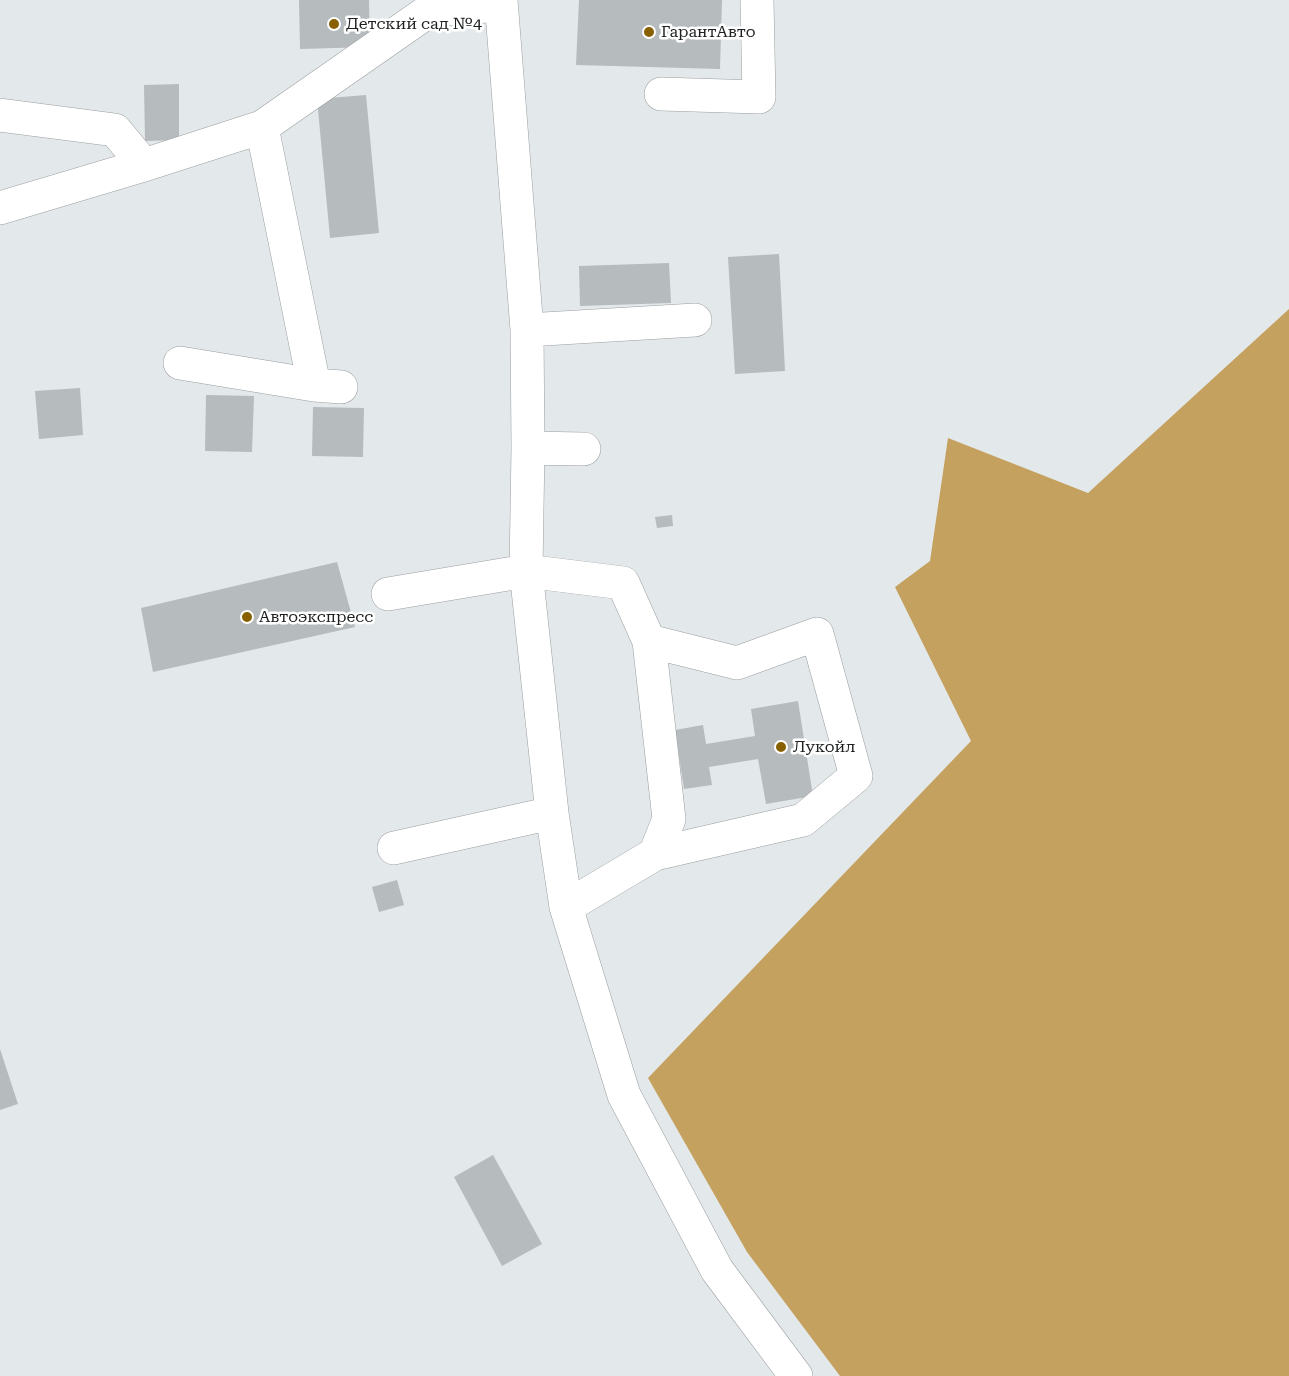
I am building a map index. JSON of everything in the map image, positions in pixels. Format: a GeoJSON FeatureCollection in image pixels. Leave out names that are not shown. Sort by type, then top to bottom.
{"type":"FeatureCollection","features":[{"type":"Feature","properties":{"kind":"street"},"geometry":{"type":"LineString","coordinates":[[661,94],[759,97],[757,0]]}},
{"type":"Feature","properties":{"kind":"street"},"geometry":{"type":"LineString","coordinates":[[0,208],[262,127],[430,10],[501,3],[527,330],[526,571],[552,813],[566,907],[624,1095],[717,1270],[796,1376]]}},
{"type":"Feature","properties":{"kind":"street"},"geometry":{"type":"LineString","coordinates":[[0,115],[115,129],[144,165]]}},
{"type":"Feature","properties":{"kind":"street"},"geometry":{"type":"LineString","coordinates":[[180,363],[327,386],[262,127]]}},
{"type":"Feature","properties":{"kind":"street"},"geometry":{"type":"LineString","coordinates":[[527,330],[695,320]]}},
{"type":"Feature","properties":{"kind":"street"},"geometry":{"type":"LineString","coordinates":[[528,448],[584,449]]}},
{"type":"Feature","properties":{"kind":"street"},"geometry":{"type":"LineString","coordinates":[[388,594],[526,571],[623,583],[649,641],[669,819],[655,854]]}},
{"type":"Feature","properties":{"kind":"street"},"geometry":{"type":"LineString","coordinates":[[566,907],[655,854],[803,820],[856,776],[817,634],[737,663],[649,641]]}},
{"type":"Feature","properties":{"kind":"street"},"geometry":{"type":"LineString","coordinates":[[394,848],[552,813]]}},
{"type":"Feature","properties":{"kind":"shaded area"},"geometry":{"type":"Polygon","coordinates":[[[1289,309],[1289,1376],[840,1376],[747,1252],[648,1078],[971,741],[895,587],[930,561],[948,438],[1088,493],[1289,309]]]}},
{"type":"Feature","properties":{"kind":"building","name":"Детский сад №4"},"geometry":{"type":"Polygon","coordinates":[[[299,0],[369,0],[370,47],[300,49],[299,0]]]}},
{"type":"Feature","properties":{"kind":"building","name":"ГарантАвто"},"geometry":{"type":"Polygon","coordinates":[[[579,0],[722,0],[720,69],[576,65],[579,0]]]}},
{"type":"Feature","properties":{"kind":"building"},"geometry":{"type":"Polygon","coordinates":[[[179,84],[179,140],[145,141],[144,85],[179,84]]]}},
{"type":"Feature","properties":{"kind":"building"},"geometry":{"type":"Polygon","coordinates":[[[366,95],[379,233],[330,238],[317,99],[366,95]]]}},
{"type":"Feature","properties":{"kind":"building"},"geometry":{"type":"Polygon","coordinates":[[[779,254],[785,371],[735,374],[728,257],[779,254]]]}},
{"type":"Feature","properties":{"kind":"building"},"geometry":{"type":"Polygon","coordinates":[[[669,263],[671,303],[580,306],[579,266],[669,263]]]}},
{"type":"Feature","properties":{"kind":"building"},"geometry":{"type":"Polygon","coordinates":[[[80,388],[83,435],[39,439],[35,391],[80,388]]]}},
{"type":"Feature","properties":{"kind":"building"},"geometry":{"type":"Polygon","coordinates":[[[206,395],[254,396],[252,452],[205,451],[206,395]]]}},
{"type":"Feature","properties":{"kind":"building"},"geometry":{"type":"Polygon","coordinates":[[[313,407],[364,408],[363,457],[312,456],[313,407]]]}},
{"type":"Feature","properties":{"kind":"building"},"geometry":{"type":"Polygon","coordinates":[[[672,515],[673,526],[657,528],[655,517],[672,515]]]}},
{"type":"Feature","properties":{"kind":"building","name":"Автоэкспресс"},"geometry":{"type":"Polygon","coordinates":[[[337,562],[355,627],[153,672],[141,608],[337,562]]]}},
{"type":"Feature","properties":{"kind":"building","name":"Лукойл"},"geometry":{"type":"Polygon","coordinates":[[[798,701],[813,796],[766,804],[758,759],[709,767],[712,785],[684,789],[675,730],[703,725],[706,744],[755,736],[751,709],[798,701]]]}},
{"type":"Feature","properties":{"kind":"building"},"geometry":{"type":"Polygon","coordinates":[[[397,880],[404,905],[379,912],[372,887],[397,880]]]}},
{"type":"Feature","properties":{"kind":"building"},"geometry":{"type":"Polygon","coordinates":[[[0,1049],[18,1104],[0,1110],[0,1049]]]}},
{"type":"Feature","properties":{"kind":"building"},"geometry":{"type":"Polygon","coordinates":[[[493,1155],[542,1244],[502,1266],[454,1177],[493,1155]]]}},
{"type":"Feature","properties":{"kind":"place","name":"Детский сад №4"},"geometry":{"type":"Point","coordinates":[334,24]}},
{"type":"Feature","properties":{"kind":"place","name":"ГарантАвто"},"geometry":{"type":"Point","coordinates":[649,32]}},
{"type":"Feature","properties":{"kind":"place","name":"Автоэкспресс"},"geometry":{"type":"Point","coordinates":[247,617]}},
{"type":"Feature","properties":{"kind":"place","name":"Лукойл"},"geometry":{"type":"Point","coordinates":[781,747]}}]}
